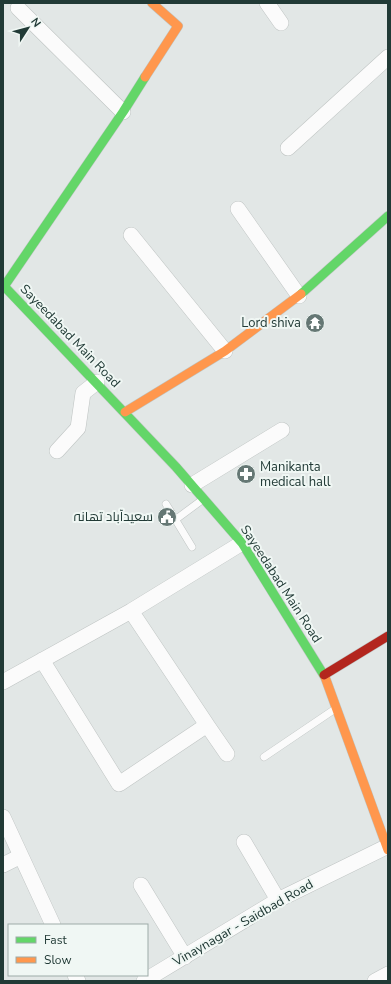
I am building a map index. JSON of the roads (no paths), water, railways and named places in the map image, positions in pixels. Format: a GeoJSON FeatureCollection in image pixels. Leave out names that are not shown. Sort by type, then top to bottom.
{"type":"FeatureCollection","features":[{"type":"Feature","properties":{"kind":"street"},"geometry":{"type":"LineString","coordinates":[[4,287],[123,112],[178,26],[152,3]]}},
{"type":"Feature","properties":{"kind":"street"},"geometry":{"type":"LineString","coordinates":[[266,3],[281,23]]}},
{"type":"Feature","properties":{"kind":"street"},"geometry":{"type":"LineString","coordinates":[[18,8],[123,112]]}},
{"type":"Feature","properties":{"kind":"street"},"geometry":{"type":"LineString","coordinates":[[288,148],[388,57]]}},
{"type":"Feature","properties":{"kind":"street"},"geometry":{"type":"LineString","coordinates":[[238,209],[299,296]]}},
{"type":"Feature","properties":{"kind":"street"},"geometry":{"type":"LineString","coordinates":[[126,412],[225,351],[299,296],[388,216]]}},
{"type":"Feature","properties":{"kind":"street"},"geometry":{"type":"LineString","coordinates":[[131,236],[225,351]]}},
{"type":"Feature","properties":{"kind":"street","name":"Sayeedabad Main Road"},"geometry":{"type":"LineString","coordinates":[[4,287],[126,412],[242,543],[324,675],[388,847]]}},
{"type":"Feature","properties":{"kind":"street"},"geometry":{"type":"LineString","coordinates":[[57,451],[78,428],[83,393],[97,382]]}},
{"type":"Feature","properties":{"kind":"street"},"geometry":{"type":"LineString","coordinates":[[192,485],[282,430]]}},
{"type":"Feature","properties":{"kind":"street"},"geometry":{"type":"LineString","coordinates":[[3,682],[131,611],[242,543]]}},
{"type":"Feature","properties":{"kind":"street"},"geometry":{"type":"LineString","coordinates":[[131,611],[227,754]]}},
{"type":"Feature","properties":{"kind":"street"},"geometry":{"type":"LineString","coordinates":[[324,675],[388,636]]}},
{"type":"Feature","properties":{"kind":"street"},"geometry":{"type":"LineString","coordinates":[[42,660],[119,784],[207,725]]}},
{"type":"Feature","properties":{"kind":"street"},"geometry":{"type":"LineString","coordinates":[[3,817],[53,924]]}},
{"type":"Feature","properties":{"kind":"street"},"geometry":{"type":"LineString","coordinates":[[244,842],[278,900]]}},
{"type":"Feature","properties":{"kind":"street","name":"Vinaynagar - Saidbad Road"},"geometry":{"type":"LineString","coordinates":[[144,981],[278,900],[388,847]]}},
{"type":"Feature","properties":{"kind":"street"},"geometry":{"type":"LineString","coordinates":[[3,865],[21,856]]}},
{"type":"Feature","properties":{"kind":"street"},"geometry":{"type":"LineString","coordinates":[[141,885],[185,956]]}},
{"type":"Feature","properties":{"kind":"street"},"geometry":{"type":"LineString","coordinates":[[375,981],[388,974]]}},
{"type":"Feature","properties":{"kind":"lane"},"geometry":{"type":"LineString","coordinates":[[175,520],[204,499]]}},
{"type":"Feature","properties":{"kind":"lane"},"geometry":{"type":"LineString","coordinates":[[166,504],[192,547]]}},
{"type":"Feature","properties":{"kind":"lane"},"geometry":{"type":"LineString","coordinates":[[264,757],[335,708]]}},
{"type":"Feature","properties":{"kind":"place","name":"Lord shiva"},"geometry":{"type":"Point","coordinates":[315,323]}},
{"type":"Feature","properties":{"kind":"place","name":"Manikanta medical hall"},"geometry":{"type":"Point","coordinates":[246,474]}},
{"type":"Feature","properties":{"kind":"place","name":"سعیدآباد تھانہ"},"geometry":{"type":"Point","coordinates":[167,517]}}]}
